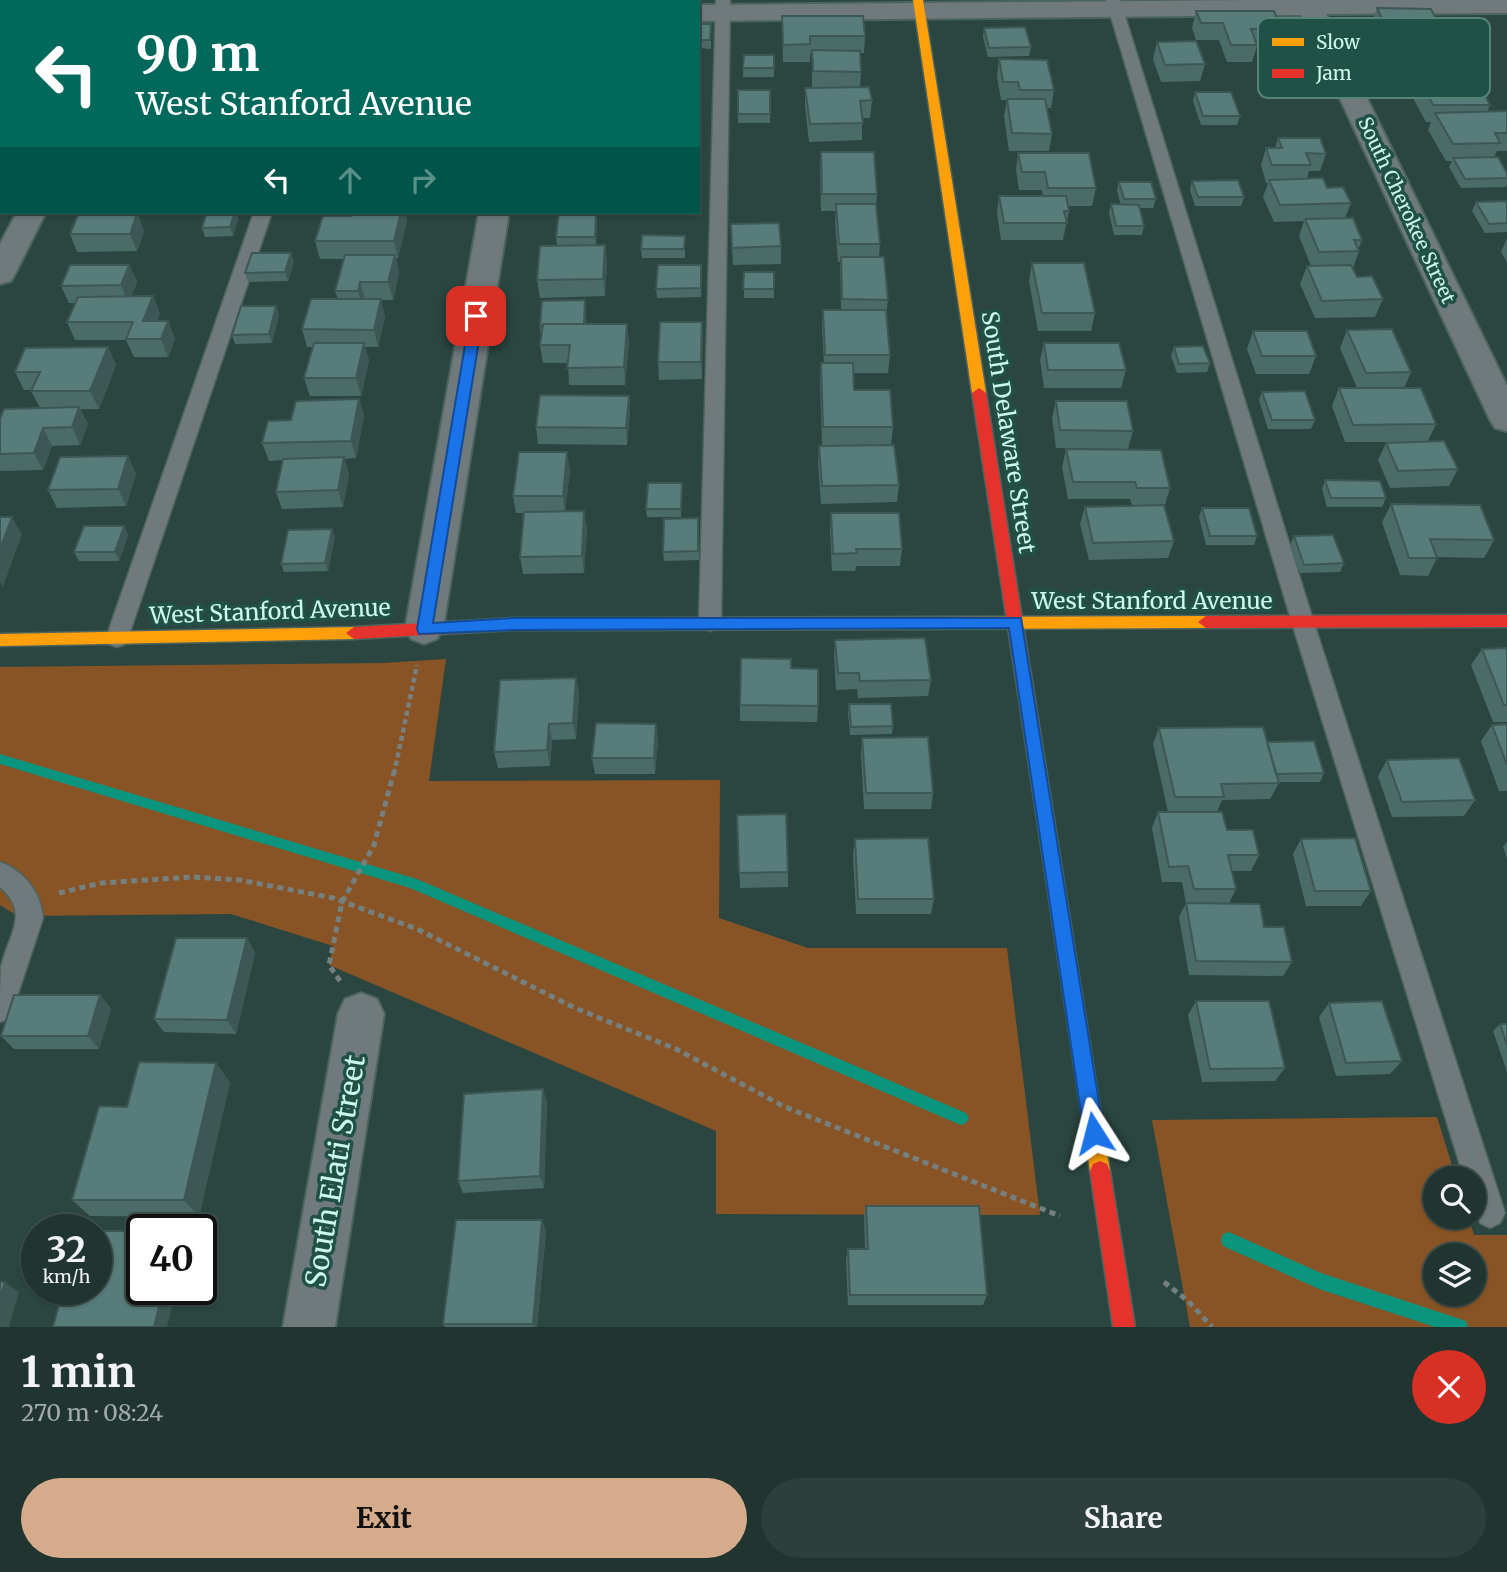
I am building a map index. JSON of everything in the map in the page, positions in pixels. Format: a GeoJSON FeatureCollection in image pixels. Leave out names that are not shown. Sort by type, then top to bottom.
{"type":"FeatureCollection","features":[{"type":"Feature","properties":{"kind":"street"},"geometry":{"type":"LineString","coordinates":[[715,8],[1309,3],[1507,5]]}},
{"type":"Feature","properties":{"kind":"street","name":"South Delaware Street"},"geometry":{"type":"LineString","coordinates":[[919,5],[1124,1327]]}},
{"type":"Feature","properties":{"kind":"street","name":"South Cherokee Street"},"geometry":{"type":"LineString","coordinates":[[1354,98],[1507,421]]}},
{"type":"Feature","properties":{"kind":"street"},"geometry":{"type":"LineString","coordinates":[[0,274],[30,214]]}},
{"type":"Feature","properties":{"kind":"street"},"geometry":{"type":"LineString","coordinates":[[424,629],[494,214]]}},
{"type":"Feature","properties":{"kind":"street","name":"West Stanford Avenue"},"geometry":{"type":"LineString","coordinates":[[0,640],[424,629],[514,624],[1016,622],[1086,625],[1507,621]]}},
{"type":"Feature","properties":{"kind":"street","name":"South Elati Street"},"geometry":{"type":"LineString","coordinates":[[309,1327],[362,1014]]}},
{"type":"Feature","properties":{"kind":"lane"},"geometry":{"type":"LineString","coordinates":[[1504,0],[1507,5]]}},
{"type":"Feature","properties":{"kind":"lane"},"geometry":{"type":"LineString","coordinates":[[1114,4],[1303,623],[1490,1213]]}},
{"type":"Feature","properties":{"kind":"lane"},"geometry":{"type":"LineString","coordinates":[[709,622],[715,8]]}},
{"type":"Feature","properties":{"kind":"lane"},"geometry":{"type":"LineString","coordinates":[[117,638],[262,214]]}},
{"type":"Feature","properties":{"kind":"lane"},"geometry":{"type":"LineString","coordinates":[[0,873],[20,890],[30,903],[30,918],[0,1009]]}},
{"type":"Feature","properties":{"kind":"path"},"geometry":{"type":"LineString","coordinates":[[362,1014],[329,965],[342,902],[374,845],[395,774],[424,629]]}},
{"type":"Feature","properties":{"kind":"path"},"geometry":{"type":"LineString","coordinates":[[30,903],[112,881],[163,876],[254,881],[342,902],[415,928],[575,1009],[675,1048],[759,1095],[836,1130],[1038,1205],[1111,1240],[1188,1301],[1212,1327]]}},
{"type":"Feature","properties":{"kind":"shaded area"},"geometry":{"type":"Polygon","coordinates":[[[446,659],[429,781],[720,780],[719,918],[808,948],[1007,948],[1040,1215],[716,1214],[716,1131],[329,965],[333,946],[231,914],[18,916],[0,905],[0,667],[384,663],[446,659]]]}},
{"type":"Feature","properties":{"kind":"shaded area"},"geometry":{"type":"Polygon","coordinates":[[[1437,1117],[1452,1166],[1423,1166],[1423,1229],[1472,1229],[1474,1235],[1507,1235],[1507,1327],[1190,1327],[1152,1120],[1437,1117]]]}},
{"type":"Feature","properties":{"kind":"building"},"geometry":{"type":"Polygon","coordinates":[[[1377,8],[1431,9],[1436,18],[1382,18],[1377,8]]]}},
{"type":"Feature","properties":{"kind":"building"},"geometry":{"type":"Polygon","coordinates":[[[1196,11],[1274,11],[1277,18],[1258,18],[1258,29],[1251,29],[1257,45],[1231,45],[1223,23],[1201,23],[1196,11]]]}},
{"type":"Feature","properties":{"kind":"building"},"geometry":{"type":"Polygon","coordinates":[[[782,16],[863,16],[865,36],[810,36],[810,44],[783,45],[782,16]]]}},
{"type":"Feature","properties":{"kind":"building"},"geometry":{"type":"Polygon","coordinates":[[[700,24],[711,24],[710,40],[700,40],[700,24]]]}},
{"type":"Feature","properties":{"kind":"building"},"geometry":{"type":"Polygon","coordinates":[[[1025,27],[1031,47],[989,48],[984,28],[1025,27]]]}},
{"type":"Feature","properties":{"kind":"building"},"geometry":{"type":"Polygon","coordinates":[[[1196,41],[1205,64],[1165,65],[1157,42],[1196,41]]]}},
{"type":"Feature","properties":{"kind":"building"},"geometry":{"type":"Polygon","coordinates":[[[812,50],[860,51],[861,72],[813,71],[812,50]]]}},
{"type":"Feature","properties":{"kind":"building"},"geometry":{"type":"Polygon","coordinates":[[[744,55],[774,55],[774,68],[743,68],[744,55]]]}},
{"type":"Feature","properties":{"kind":"building"},"geometry":{"type":"Polygon","coordinates":[[[999,59],[1047,60],[1054,90],[1020,90],[1018,82],[1003,82],[999,59]]]}},
{"type":"Feature","properties":{"kind":"building"},"geometry":{"type":"Polygon","coordinates":[[[869,87],[872,100],[860,101],[863,123],[810,124],[805,88],[869,87]]]}},
{"type":"Feature","properties":{"kind":"building"},"geometry":{"type":"Polygon","coordinates":[[[738,90],[770,90],[770,114],[738,114],[738,90]]]}},
{"type":"Feature","properties":{"kind":"building"},"geometry":{"type":"Polygon","coordinates":[[[1195,92],[1231,92],[1240,116],[1203,116],[1195,92]]]}},
{"type":"Feature","properties":{"kind":"building"},"geometry":{"type":"Polygon","coordinates":[[[1429,98],[1486,98],[1490,105],[1433,105],[1429,98]]]}},
{"type":"Feature","properties":{"kind":"building"},"geometry":{"type":"Polygon","coordinates":[[[1007,99],[1045,99],[1052,134],[1012,133],[1007,99]]]}},
{"type":"Feature","properties":{"kind":"building"},"geometry":{"type":"Polygon","coordinates":[[[1507,111],[1507,133],[1495,133],[1500,143],[1453,144],[1435,113],[1507,111]]]}},
{"type":"Feature","properties":{"kind":"building"},"geometry":{"type":"Polygon","coordinates":[[[1278,138],[1320,138],[1326,154],[1306,153],[1311,165],[1272,165],[1266,148],[1282,148],[1278,138]]]}},
{"type":"Feature","properties":{"kind":"building"},"geometry":{"type":"Polygon","coordinates":[[[821,152],[874,152],[877,194],[822,194],[821,152]]]}},
{"type":"Feature","properties":{"kind":"building"},"geometry":{"type":"Polygon","coordinates":[[[1018,153],[1089,153],[1096,188],[1048,188],[1045,172],[1022,172],[1018,153]]]}},
{"type":"Feature","properties":{"kind":"building"},"geometry":{"type":"Polygon","coordinates":[[[1498,157],[1507,178],[1465,179],[1453,158],[1498,157]]]}},
{"type":"Feature","properties":{"kind":"building"},"geometry":{"type":"Polygon","coordinates":[[[1323,178],[1327,188],[1343,187],[1351,203],[1280,205],[1269,180],[1323,178]]]}},
{"type":"Feature","properties":{"kind":"building"},"geometry":{"type":"Polygon","coordinates":[[[1238,180],[1244,197],[1198,197],[1192,181],[1238,180]]]}},
{"type":"Feature","properties":{"kind":"building"},"geometry":{"type":"Polygon","coordinates":[[[1119,182],[1151,182],[1156,199],[1124,199],[1119,182]]]}},
{"type":"Feature","properties":{"kind":"building"},"geometry":{"type":"Polygon","coordinates":[[[999,196],[1066,196],[1069,211],[1064,211],[1067,223],[1004,223],[999,196]]]}},
{"type":"Feature","properties":{"kind":"building"},"geometry":{"type":"Polygon","coordinates":[[[1507,201],[1507,223],[1489,224],[1476,202],[1507,201]]]}},
{"type":"Feature","properties":{"kind":"building"},"geometry":{"type":"Polygon","coordinates":[[[836,204],[876,204],[880,244],[839,244],[836,204]]]}},
{"type":"Feature","properties":{"kind":"building"},"geometry":{"type":"Polygon","coordinates":[[[1111,204],[1139,205],[1144,226],[1116,226],[1111,204]]]}},
{"type":"Feature","properties":{"kind":"building"},"geometry":{"type":"Polygon","coordinates":[[[137,214],[130,234],[70,234],[78,215],[137,214]]]}},
{"type":"Feature","properties":{"kind":"building"},"geometry":{"type":"Polygon","coordinates":[[[206,214],[234,214],[230,227],[202,228],[206,214]]]}},
{"type":"Feature","properties":{"kind":"building"},"geometry":{"type":"Polygon","coordinates":[[[401,214],[394,241],[315,241],[323,216],[401,214]]]}},
{"type":"Feature","properties":{"kind":"building"},"geometry":{"type":"Polygon","coordinates":[[[559,214],[596,214],[595,237],[556,237],[559,214]]]}},
{"type":"Feature","properties":{"kind":"building"},"geometry":{"type":"Polygon","coordinates":[[[1353,218],[1362,240],[1354,240],[1359,251],[1319,252],[1305,219],[1353,218]]]}},
{"type":"Feature","properties":{"kind":"building"},"geometry":{"type":"Polygon","coordinates":[[[779,223],[781,246],[732,248],[731,224],[779,223]]]}},
{"type":"Feature","properties":{"kind":"building"},"geometry":{"type":"Polygon","coordinates":[[[642,235],[685,236],[684,249],[641,249],[642,235]]]}},
{"type":"Feature","properties":{"kind":"building"},"geometry":{"type":"Polygon","coordinates":[[[605,245],[603,279],[537,280],[540,246],[605,245]]]}},
{"type":"Feature","properties":{"kind":"building"},"geometry":{"type":"Polygon","coordinates":[[[252,253],[291,253],[285,272],[245,273],[252,253]]]}},
{"type":"Feature","properties":{"kind":"building"},"geometry":{"type":"Polygon","coordinates":[[[345,255],[395,255],[388,282],[360,282],[358,291],[335,291],[345,255]]]}},
{"type":"Feature","properties":{"kind":"building"},"geometry":{"type":"Polygon","coordinates":[[[841,257],[884,257],[888,300],[842,299],[841,257]]]}},
{"type":"Feature","properties":{"kind":"building"},"geometry":{"type":"Polygon","coordinates":[[[1032,263],[1084,263],[1095,313],[1042,313],[1032,263]]]}},
{"type":"Feature","properties":{"kind":"building"},"geometry":{"type":"Polygon","coordinates":[[[70,265],[129,265],[121,285],[61,286],[70,265]]]}},
{"type":"Feature","properties":{"kind":"building"},"geometry":{"type":"Polygon","coordinates":[[[658,265],[701,265],[701,288],[656,289],[658,265]]]}},
{"type":"Feature","properties":{"kind":"building"},"geometry":{"type":"Polygon","coordinates":[[[1351,265],[1357,277],[1372,276],[1383,299],[1322,301],[1307,266],[1351,265]]]}},
{"type":"Feature","properties":{"kind":"building"},"geometry":{"type":"Polygon","coordinates":[[[744,272],[774,272],[774,289],[743,289],[744,272]]]}},
{"type":"Feature","properties":{"kind":"building"},"geometry":{"type":"Polygon","coordinates":[[[153,296],[143,321],[168,321],[161,339],[126,339],[133,322],[67,322],[78,297],[153,296]]]}},
{"type":"Feature","properties":{"kind":"building"},"geometry":{"type":"Polygon","coordinates":[[[311,299],[381,299],[374,330],[302,329],[311,299]]]}},
{"type":"Feature","properties":{"kind":"building"},"geometry":{"type":"Polygon","coordinates":[[[585,300],[584,324],[543,324],[540,327],[542,301],[585,300]]]}},
{"type":"Feature","properties":{"kind":"building"},"geometry":{"type":"Polygon","coordinates":[[[241,306],[276,306],[269,334],[232,335],[241,306]]]}},
{"type":"Feature","properties":{"kind":"building"},"geometry":{"type":"Polygon","coordinates":[[[823,310],[886,310],[890,355],[825,355],[823,310]]]}},
{"type":"Feature","properties":{"kind":"building"},"geometry":{"type":"Polygon","coordinates":[[[660,322],[702,322],[701,362],[658,362],[660,322]]]}},
{"type":"Feature","properties":{"kind":"building"},"geometry":{"type":"Polygon","coordinates":[[[543,324],[627,324],[624,367],[567,368],[570,345],[540,345],[543,324]]]}},
{"type":"Feature","properties":{"kind":"building"},"geometry":{"type":"Polygon","coordinates":[[[1392,329],[1411,372],[1366,373],[1347,330],[1392,329]]]}},
{"type":"Feature","properties":{"kind":"building"},"geometry":{"type":"Polygon","coordinates":[[[1253,331],[1307,331],[1316,356],[1262,356],[1253,331]]]}},
{"type":"Feature","properties":{"kind":"building"},"geometry":{"type":"Polygon","coordinates":[[[314,343],[364,343],[356,378],[304,378],[314,343]]]}},
{"type":"Feature","properties":{"kind":"building"},"geometry":{"type":"Polygon","coordinates":[[[1044,343],[1119,343],[1126,370],[1048,370],[1044,343]]]}},
{"type":"Feature","properties":{"kind":"building"},"geometry":{"type":"Polygon","coordinates":[[[1203,346],[1210,363],[1179,364],[1174,347],[1203,346]]]}},
{"type":"Feature","properties":{"kind":"building"},"geometry":{"type":"Polygon","coordinates":[[[108,347],[90,391],[31,391],[40,372],[15,372],[25,348],[108,347]]]}},
{"type":"Feature","properties":{"kind":"building"},"geometry":{"type":"Polygon","coordinates":[[[821,363],[853,363],[854,390],[890,390],[893,427],[823,427],[821,363]]]}},
{"type":"Feature","properties":{"kind":"building"},"geometry":{"type":"Polygon","coordinates":[[[1339,388],[1421,388],[1436,424],[1353,425],[1339,388]]]}},
{"type":"Feature","properties":{"kind":"building"},"geometry":{"type":"Polygon","coordinates":[[[1305,391],[1315,420],[1272,420],[1262,392],[1305,391]]]}},
{"type":"Feature","properties":{"kind":"building"},"geometry":{"type":"Polygon","coordinates":[[[540,395],[629,396],[626,428],[536,427],[540,395]]]}},
{"type":"Feature","properties":{"kind":"building"},"geometry":{"type":"Polygon","coordinates":[[[359,399],[351,441],[262,443],[268,421],[291,420],[296,401],[359,399]]]}},
{"type":"Feature","properties":{"kind":"building"},"geometry":{"type":"Polygon","coordinates":[[[1056,401],[1127,401],[1133,431],[1060,430],[1056,401]]]}},
{"type":"Feature","properties":{"kind":"building"},"geometry":{"type":"Polygon","coordinates":[[[79,407],[72,427],[43,428],[34,453],[0,454],[0,419],[4,409],[79,407]]]}},
{"type":"Feature","properties":{"kind":"building"},"geometry":{"type":"Polygon","coordinates":[[[1444,441],[1458,469],[1398,471],[1386,443],[1444,441]]]}},
{"type":"Feature","properties":{"kind":"building"},"geometry":{"type":"Polygon","coordinates":[[[894,445],[899,485],[822,486],[819,446],[894,445]]]}},
{"type":"Feature","properties":{"kind":"building"},"geometry":{"type":"Polygon","coordinates":[[[1066,449],[1161,450],[1170,488],[1137,488],[1135,482],[1073,482],[1066,449]]]}},
{"type":"Feature","properties":{"kind":"building"},"geometry":{"type":"Polygon","coordinates":[[[519,452],[567,452],[563,496],[513,496],[519,452]]]}},
{"type":"Feature","properties":{"kind":"building"},"geometry":{"type":"Polygon","coordinates":[[[128,456],[118,489],[48,490],[60,457],[128,456]]]}},
{"type":"Feature","properties":{"kind":"building"},"geometry":{"type":"Polygon","coordinates":[[[344,457],[338,490],[276,492],[283,459],[344,457]]]}},
{"type":"Feature","properties":{"kind":"building"},"geometry":{"type":"Polygon","coordinates":[[[1325,480],[1380,481],[1386,498],[1331,498],[1325,480]]]}},
{"type":"Feature","properties":{"kind":"building"},"geometry":{"type":"Polygon","coordinates":[[[648,483],[682,483],[681,509],[646,509],[648,483]]]}},
{"type":"Feature","properties":{"kind":"building"},"geometry":{"type":"Polygon","coordinates":[[[1391,504],[1480,505],[1494,540],[1430,539],[1437,558],[1409,558],[1391,504]]]}},
{"type":"Feature","properties":{"kind":"building"},"geometry":{"type":"Polygon","coordinates":[[[1164,505],[1174,541],[1093,543],[1085,507],[1164,505]]]}},
{"type":"Feature","properties":{"kind":"building"},"geometry":{"type":"Polygon","coordinates":[[[1202,508],[1249,508],[1257,536],[1210,536],[1202,508]]]}},
{"type":"Feature","properties":{"kind":"building"},"geometry":{"type":"Polygon","coordinates":[[[584,511],[582,556],[520,557],[524,512],[584,511]]]}},
{"type":"Feature","properties":{"kind":"building"},"geometry":{"type":"Polygon","coordinates":[[[831,513],[899,513],[902,549],[856,549],[857,553],[833,554],[831,513]]]}},
{"type":"Feature","properties":{"kind":"building"},"geometry":{"type":"Polygon","coordinates":[[[0,517],[12,517],[0,549],[0,517]]]}},
{"type":"Feature","properties":{"kind":"building"},"geometry":{"type":"Polygon","coordinates":[[[698,518],[698,551],[663,552],[664,519],[698,518]]]}},
{"type":"Feature","properties":{"kind":"building"},"geometry":{"type":"Polygon","coordinates":[[[84,526],[124,526],[115,552],[74,552],[84,526]]]}},
{"type":"Feature","properties":{"kind":"building"},"geometry":{"type":"Polygon","coordinates":[[[332,529],[325,563],[281,564],[288,530],[332,529]]]}},
{"type":"Feature","properties":{"kind":"building"},"geometry":{"type":"Polygon","coordinates":[[[1333,535],[1344,563],[1304,565],[1294,536],[1333,535]]]}},
{"type":"Feature","properties":{"kind":"building"},"geometry":{"type":"Polygon","coordinates":[[[925,638],[931,680],[860,681],[859,673],[838,673],[835,640],[925,638]]]}},
{"type":"Feature","properties":{"kind":"building"},"geometry":{"type":"Polygon","coordinates":[[[1507,648],[1507,705],[1504,705],[1482,649],[1507,648]]]}},
{"type":"Feature","properties":{"kind":"building"},"geometry":{"type":"Polygon","coordinates":[[[741,658],[791,659],[791,668],[818,669],[818,706],[740,705],[741,658]]]}},
{"type":"Feature","properties":{"kind":"building"},"geometry":{"type":"Polygon","coordinates":[[[576,678],[573,723],[549,724],[547,750],[494,752],[500,680],[576,678]]]}},
{"type":"Feature","properties":{"kind":"building"},"geometry":{"type":"Polygon","coordinates":[[[849,704],[891,704],[893,726],[851,727],[849,704]]]}},
{"type":"Feature","properties":{"kind":"building"},"geometry":{"type":"Polygon","coordinates":[[[596,723],[656,724],[654,758],[592,758],[596,723]]]}},
{"type":"Feature","properties":{"kind":"building"},"geometry":{"type":"Polygon","coordinates":[[[1507,724],[1507,765],[1492,725],[1507,724]]]}},
{"type":"Feature","properties":{"kind":"building"},"geometry":{"type":"Polygon","coordinates":[[[1263,727],[1279,783],[1221,784],[1224,797],[1175,797],[1159,728],[1263,727]]]}},
{"type":"Feature","properties":{"kind":"building"},"geometry":{"type":"Polygon","coordinates":[[[928,737],[933,793],[866,793],[862,738],[928,737]]]}},
{"type":"Feature","properties":{"kind":"building"},"geometry":{"type":"Polygon","coordinates":[[[1314,741],[1324,773],[1276,774],[1267,742],[1314,741]]]}},
{"type":"Feature","properties":{"kind":"building"},"geometry":{"type":"Polygon","coordinates":[[[1459,758],[1475,800],[1402,802],[1387,760],[1459,758]]]}},
{"type":"Feature","properties":{"kind":"building"},"geometry":{"type":"Polygon","coordinates":[[[1158,812],[1222,812],[1227,830],[1253,830],[1259,855],[1228,855],[1236,889],[1194,889],[1188,866],[1169,867],[1158,812]]]}},
{"type":"Feature","properties":{"kind":"building"},"geometry":{"type":"Polygon","coordinates":[[[786,814],[788,872],[739,873],[737,815],[786,814]]]}},
{"type":"Feature","properties":{"kind":"building"},"geometry":{"type":"Polygon","coordinates":[[[928,838],[934,899],[858,899],[855,839],[928,838]]]}},
{"type":"Feature","properties":{"kind":"building"},"geometry":{"type":"Polygon","coordinates":[[[1355,838],[1371,891],[1315,891],[1301,839],[1355,838]]]}},
{"type":"Feature","properties":{"kind":"building"},"geometry":{"type":"Polygon","coordinates":[[[1186,903],[1260,904],[1264,927],[1284,927],[1292,962],[1196,961],[1186,903]]]}},
{"type":"Feature","properties":{"kind":"building"},"geometry":{"type":"Polygon","coordinates":[[[176,938],[247,938],[227,1020],[154,1019],[176,938]]]}},
{"type":"Feature","properties":{"kind":"building"},"geometry":{"type":"Polygon","coordinates":[[[14,995],[100,995],[88,1036],[1,1036],[14,995]]]}},
{"type":"Feature","properties":{"kind":"building"},"geometry":{"type":"Polygon","coordinates":[[[1196,1001],[1269,1001],[1285,1068],[1210,1069],[1196,1001]]]}},
{"type":"Feature","properties":{"kind":"building"},"geometry":{"type":"Polygon","coordinates":[[[1382,1001],[1402,1061],[1346,1063],[1329,1003],[1382,1001]]]}},
{"type":"Feature","properties":{"kind":"building"},"geometry":{"type":"Polygon","coordinates":[[[1500,1024],[1507,1024],[1507,1045],[1500,1024]]]}},
{"type":"Feature","properties":{"kind":"building"},"geometry":{"type":"Polygon","coordinates":[[[139,1062],[216,1063],[184,1200],[72,1200],[99,1106],[127,1107],[139,1062]]]}},
{"type":"Feature","properties":{"kind":"building"},"geometry":{"type":"Polygon","coordinates":[[[543,1089],[540,1176],[458,1181],[464,1094],[543,1089]]]}},
{"type":"Feature","properties":{"kind":"building"},"geometry":{"type":"Polygon","coordinates":[[[866,1206],[979,1206],[987,1295],[850,1295],[848,1249],[868,1249],[866,1206]]]}},
{"type":"Feature","properties":{"kind":"building"},"geometry":{"type":"Polygon","coordinates":[[[456,1220],[542,1220],[533,1324],[443,1324],[456,1220]]]}},
{"type":"Feature","properties":{"kind":"building"},"geometry":{"type":"Polygon","coordinates":[[[112,1231],[126,1231],[126,1305],[159,1305],[154,1327],[53,1327],[59,1305],[112,1305],[112,1231]]]}},
{"type":"Feature","properties":{"kind":"building"},"geometry":{"type":"Polygon","coordinates":[[[0,1282],[5,1282],[0,1298],[0,1282]]]}},
{"type":"Feature","properties":{"kind":"waterway"},"geometry":{"type":"LineString","coordinates":[[0,759],[412,883],[961,1118]]}},
{"type":"Feature","properties":{"kind":"waterway"},"geometry":{"type":"LineString","coordinates":[[1229,1240],[1319,1281],[1460,1327]]}},
{"type":"Feature","properties":{"kind":"traffic: slow"},"geometry":{"type":"LineString","coordinates":[[918,0],[979,393]]}},
{"type":"Feature","properties":{"kind":"traffic: slow"},"geometry":{"type":"LineString","coordinates":[[656,624],[1206,622]]}},
{"type":"Feature","properties":{"kind":"traffic: slow"},"geometry":{"type":"LineString","coordinates":[[0,640],[354,633]]}},
{"type":"Feature","properties":{"kind":"traffic: slow"},"geometry":{"type":"LineString","coordinates":[[1030,719],[1100,1171]]}},
{"type":"Feature","properties":{"kind":"traffic: jam"},"geometry":{"type":"LineString","coordinates":[[979,393],[1030,719]]}},
{"type":"Feature","properties":{"kind":"traffic: jam"},"geometry":{"type":"LineString","coordinates":[[1206,622],[1507,621]]}},
{"type":"Feature","properties":{"kind":"traffic: jam"},"geometry":{"type":"LineString","coordinates":[[354,633],[514,624],[656,624]]}},
{"type":"Feature","properties":{"kind":"traffic: jam"},"geometry":{"type":"LineString","coordinates":[[1100,1171],[1124,1327]]}},
{"type":"Feature","properties":{"kind":"route"},"geometry":{"type":"LineString","coordinates":[[476,316],[424,629],[514,624],[942,620],[1016,622],[1094,1133]]}}]}
